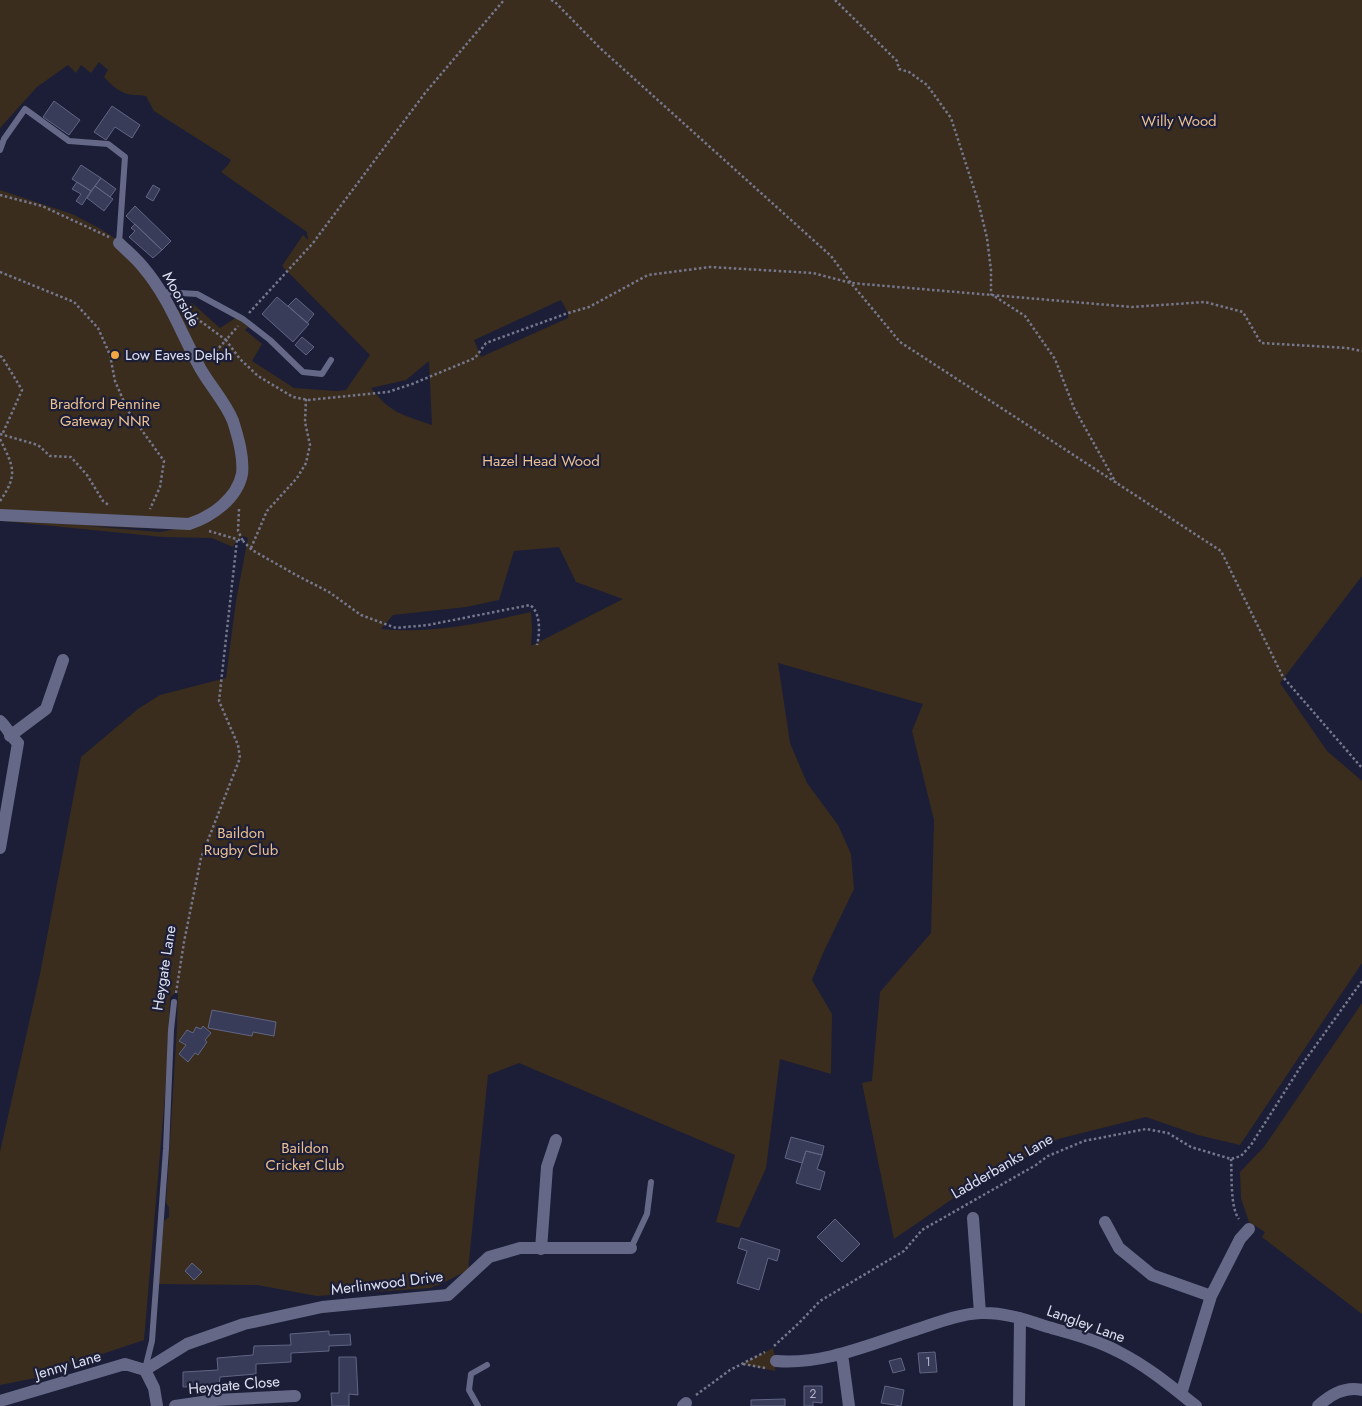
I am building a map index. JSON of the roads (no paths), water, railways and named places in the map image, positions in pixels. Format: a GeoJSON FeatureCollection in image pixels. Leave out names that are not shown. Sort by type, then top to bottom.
{"type":"FeatureCollection","features":[{"type":"Feature","properties":{"kind":"street","name":"Moorside"},"geometry":{"type":"LineString","coordinates":[[0,515],[189,524],[202,520],[219,507],[230,497],[237,486],[242,473],[240,447],[232,420],[200,368],[161,292],[143,267],[119,242]]}},
{"type":"Feature","properties":{"kind":"street"},"geometry":{"type":"LineString","coordinates":[[10,736],[46,709],[63,660]]}},
{"type":"Feature","properties":{"kind":"street"},"geometry":{"type":"LineString","coordinates":[[0,721],[10,736],[18,743],[0,848]]}},
{"type":"Feature","properties":{"kind":"street"},"geometry":{"type":"LineString","coordinates":[[541,1248],[547,1167],[556,1140]]}},
{"type":"Feature","properties":{"kind":"street"},"geometry":{"type":"LineString","coordinates":[[973,1218],[980,1313]]}},
{"type":"Feature","properties":{"kind":"street"},"geometry":{"type":"LineString","coordinates":[[1105,1222],[1119,1248],[1152,1275],[1211,1296]]}},
{"type":"Feature","properties":{"kind":"street"},"geometry":{"type":"LineString","coordinates":[[1181,1394],[1211,1296],[1240,1239],[1249,1229]]}},
{"type":"Feature","properties":{"kind":"street","name":"Merlinwood Drive"},"geometry":{"type":"LineString","coordinates":[[144,1370],[187,1344],[244,1324],[322,1307],[448,1295],[489,1257],[520,1248],[631,1248]]}},
{"type":"Feature","properties":{"kind":"street","name":"Langley Lane"},"geometry":{"type":"LineString","coordinates":[[776,1361],[805,1361],[842,1354],[938,1322],[980,1313],[996,1313],[1020,1318],[1099,1343],[1119,1352],[1141,1364],[1196,1406]]}},
{"type":"Feature","properties":{"kind":"street"},"geometry":{"type":"LineString","coordinates":[[1019,1406],[1020,1318]]}},
{"type":"Feature","properties":{"kind":"street"},"geometry":{"type":"LineString","coordinates":[[842,1354],[849,1406]]}},
{"type":"Feature","properties":{"kind":"street","name":"Jenny Lane"},"geometry":{"type":"LineString","coordinates":[[4,1402],[125,1364],[144,1370]]}},
{"type":"Feature","properties":{"kind":"street"},"geometry":{"type":"LineString","coordinates":[[144,1370],[154,1388],[157,1406]]}},
{"type":"Feature","properties":{"kind":"street"},"geometry":{"type":"LineString","coordinates":[[1318,1406],[1336,1392],[1349,1388],[1362,1390]]}},
{"type":"Feature","properties":{"kind":"street","name":"Heygate Close"},"geometry":{"type":"LineString","coordinates":[[175,1406],[216,1400],[295,1396]]}},
{"type":"Feature","properties":{"kind":"lane"},"geometry":{"type":"LineString","coordinates":[[0,150],[4,139],[25,109],[69,141],[108,144],[124,157],[119,242]]}},
{"type":"Feature","properties":{"kind":"lane"},"geometry":{"type":"LineString","coordinates":[[161,292],[197,294],[243,320],[270,340],[303,372],[322,374],[331,360]]}},
{"type":"Feature","properties":{"kind":"lane","name":"Heygate Lane"},"geometry":{"type":"LineString","coordinates":[[144,1370],[152,1342],[166,1149],[174,1002]]}},
{"type":"Feature","properties":{"kind":"lane"},"geometry":{"type":"LineString","coordinates":[[631,1248],[646,1214],[651,1182]]}},
{"type":"Feature","properties":{"kind":"lane"},"geometry":{"type":"LineString","coordinates":[[478,1406],[469,1390],[471,1374],[487,1365]]}},
{"type":"Feature","properties":{"kind":"place","name":"Low Eaves Delph"},"geometry":{"type":"Point","coordinates":[115,355]}},
{"type":"Feature","properties":{"kind":"park label","name":"Willy Wood"},"geometry":{"type":"Point","coordinates":[1179,121]}},
{"type":"Feature","properties":{"kind":"park label","name":"Bradford Pennine Gateway NNR"},"geometry":{"type":"Point","coordinates":[105,412]}},
{"type":"Feature","properties":{"kind":"park label","name":"Hazel Head Wood"},"geometry":{"type":"Point","coordinates":[541,461]}},
{"type":"Feature","properties":{"kind":"park label","name":"Baildon Rugby Club"},"geometry":{"type":"Point","coordinates":[241,842]}},
{"type":"Feature","properties":{"kind":"park label","name":"Baildon Cricket Club"},"geometry":{"type":"Point","coordinates":[305,1156]}}]}
